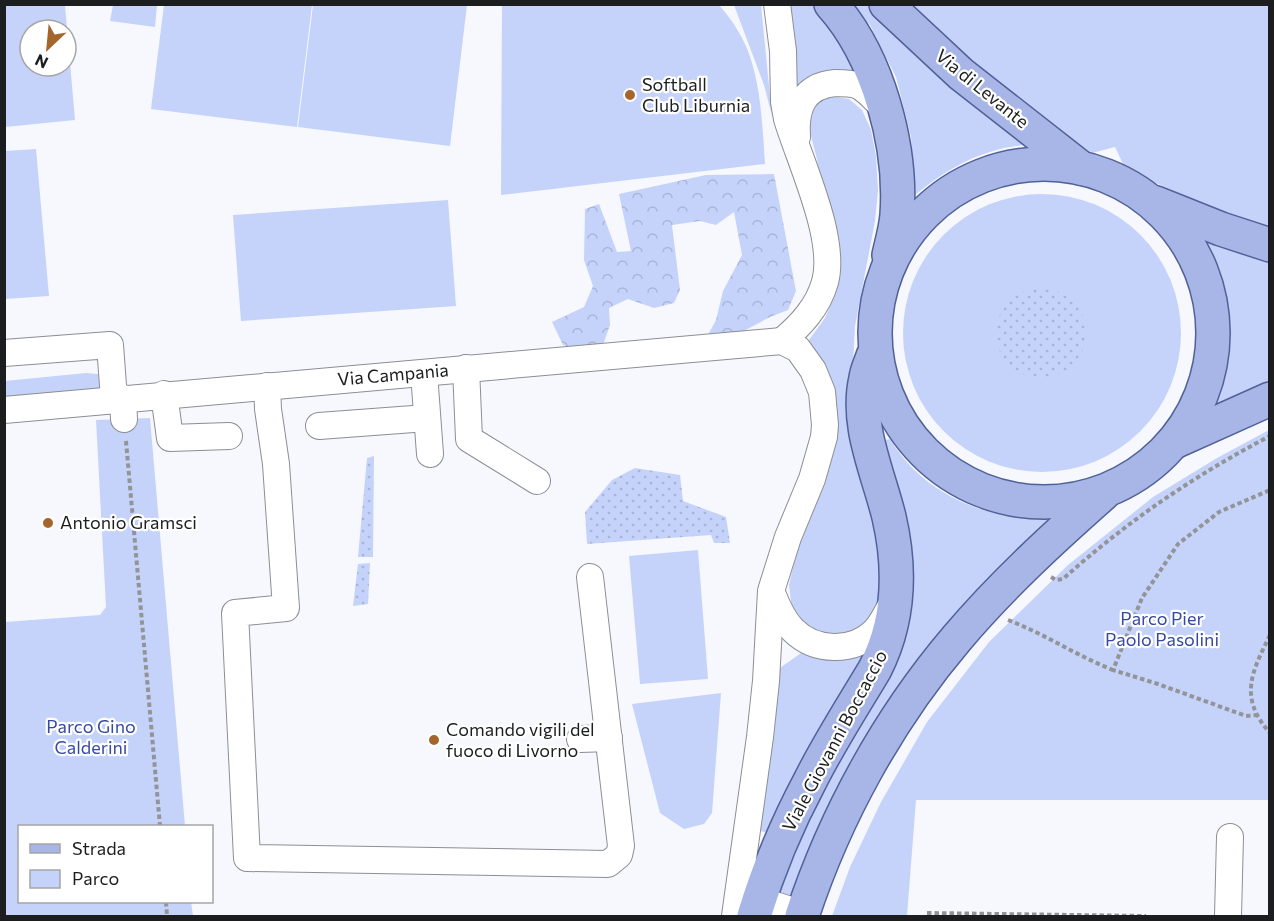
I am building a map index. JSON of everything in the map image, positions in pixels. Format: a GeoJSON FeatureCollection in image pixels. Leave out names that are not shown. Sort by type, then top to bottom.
{"type":"FeatureCollection","features":[{"type":"Feature","properties":{"kind":"main road"},"geometry":{"type":"LineString","coordinates":[[831,4],[860,44],[877,84],[894,159],[897,216],[883,283]]}},
{"type":"Feature","properties":{"kind":"main road","name":"Via di Levante"},"geometry":{"type":"LineString","coordinates":[[886,4],[961,74],[1083,169]]}},
{"type":"Feature","properties":{"kind":"main road","name":"Viale Giovanni Boccaccio"},"geometry":{"type":"LineString","coordinates":[[1106,492],[1059,501],[1023,501],[989,492],[957,477],[929,456],[906,429],[888,398],[882,381],[876,348],[876,323],[883,283],[898,247],[936,203],[969,182],[987,174],[1025,165],[1054,165],[1083,169],[1118,181],[1149,201],[1269,245]]}},
{"type":"Feature","properties":{"kind":"main road","name":"Viale Giovanni Boccaccio"},"geometry":{"type":"LineString","coordinates":[[803,915],[821,864],[856,789],[892,729],[957,637],[1036,554],[1106,492],[1138,474],[1157,459],[1174,442],[1194,412],[1202,395],[1211,360],[1213,325],[1208,290],[1195,256],[1174,226],[1149,201]]}},
{"type":"Feature","properties":{"kind":"main road","name":"Viale Giovanni Boccaccio"},"geometry":{"type":"LineString","coordinates":[[749,911],[811,779],[883,653],[891,628],[896,597],[897,566],[892,533],[865,426],[866,378],[876,348]]}},
{"type":"Feature","properties":{"kind":"main road","name":"Viale Giovanni Boccaccio"},"geometry":{"type":"LineString","coordinates":[[1174,442],[1269,399]]}},
{"type":"Feature","properties":{"kind":"street"},"geometry":{"type":"LineString","coordinates":[[777,4],[783,51],[784,102],[787,119],[823,230],[827,266],[825,283],[813,308],[782,341],[798,349],[813,370],[822,392],[825,425],[812,479],[788,537],[771,591],[766,681],[756,770],[749,911],[803,915]]}},
{"type":"Feature","properties":{"kind":"street"},"geometry":{"type":"LineString","coordinates":[[798,150],[796,129],[798,110],[808,94],[815,88],[833,84],[854,84],[866,91],[884,108]]}},
{"type":"Feature","properties":{"kind":"street","name":"Via Campania"},"geometry":{"type":"LineString","coordinates":[[4,410],[120,406],[164,394],[782,341]]}},
{"type":"Feature","properties":{"kind":"street"},"geometry":{"type":"LineString","coordinates":[[4,353],[110,345],[120,406]]}},
{"type":"Feature","properties":{"kind":"street"},"geometry":{"type":"LineString","coordinates":[[466,368],[469,439],[537,481]]}},
{"type":"Feature","properties":{"kind":"street"},"geometry":{"type":"LineString","coordinates":[[424,373],[430,454]]}},
{"type":"Feature","properties":{"kind":"street"},"geometry":{"type":"LineString","coordinates":[[267,386],[276,465],[286,608],[235,613],[247,858],[608,864],[619,855],[621,846],[590,577]]}},
{"type":"Feature","properties":{"kind":"street"},"geometry":{"type":"LineString","coordinates":[[164,394],[170,438],[229,436]]}},
{"type":"Feature","properties":{"kind":"street"},"geometry":{"type":"LineString","coordinates":[[319,426],[427,418]]}},
{"type":"Feature","properties":{"kind":"street","name":"Viale Giovanni Boccaccio"},"geometry":{"type":"LineString","coordinates":[[771,591],[781,613],[794,632],[811,642],[829,647],[852,645],[867,637],[882,621],[896,597]]}},
{"type":"Feature","properties":{"kind":"street"},"geometry":{"type":"LineString","coordinates":[[580,739],[609,738]]}},
{"type":"Feature","properties":{"kind":"street"},"geometry":{"type":"LineString","coordinates":[[1228,916],[1230,837]]}},
{"type":"Feature","properties":{"kind":"path"},"geometry":{"type":"LineString","coordinates":[[120,406],[160,825]]}},
{"type":"Feature","properties":{"kind":"path"},"geometry":{"type":"LineString","coordinates":[[1044,578],[1049,576],[1056,580],[1063,579],[1162,501],[1224,460],[1269,436]]}},
{"type":"Feature","properties":{"kind":"path"},"geometry":{"type":"LineString","coordinates":[[1113,670],[1142,598],[1178,544],[1219,512],[1269,490]]}},
{"type":"Feature","properties":{"kind":"path"},"geometry":{"type":"LineString","coordinates":[[1001,618],[1037,631],[1084,659],[1113,670],[1246,716],[1258,715]]}},
{"type":"Feature","properties":{"kind":"path"},"geometry":{"type":"LineString","coordinates":[[1269,635],[1252,673],[1252,700],[1269,733]]}},
{"type":"Feature","properties":{"kind":"path"},"geometry":{"type":"LineString","coordinates":[[927,913],[1146,916]]}},
{"type":"Feature","properties":{"kind":"green space"},"geometry":{"type":"Polygon","coordinates":[[[5,4],[65,5],[66,18],[18,18],[18,78],[71,78],[75,120],[5,127],[5,4]]]}},
{"type":"Feature","properties":{"kind":"green space"},"geometry":{"type":"Polygon","coordinates":[[[113,5],[157,5],[155,27],[110,21],[113,5]]]}},
{"type":"Feature","properties":{"kind":"green space"},"geometry":{"type":"Polygon","coordinates":[[[164,5],[312,5],[297,127],[151,109],[164,5]]]}},
{"type":"Feature","properties":{"kind":"green space"},"geometry":{"type":"Polygon","coordinates":[[[313,5],[467,5],[450,146],[298,127],[313,5]]]}},
{"type":"Feature","properties":{"kind":"green space","name":"Softball Club Liburnia"},"geometry":{"type":"Polygon","coordinates":[[[502,5],[719,5],[738,31],[752,61],[759,95],[765,164],[501,195],[502,5]]]}},
{"type":"Feature","properties":{"kind":"green space"},"geometry":{"type":"Polygon","coordinates":[[[734,5],[761,5],[772,116],[764,85],[734,5]]]}},
{"type":"Feature","properties":{"kind":"green space"},"geometry":{"type":"Polygon","coordinates":[[[787,5],[813,5],[820,11],[860,74],[839,71],[824,73],[817,76],[795,95],[787,5]]]}},
{"type":"Feature","properties":{"kind":"green space"},"geometry":{"type":"Polygon","coordinates":[[[852,5],[870,5],[929,59],[1030,144],[982,154],[942,175],[915,195],[911,137],[896,77],[870,25],[852,5]]]}},
{"type":"Feature","properties":{"kind":"green space"},"geometry":{"type":"Polygon","coordinates":[[[905,5],[1269,5],[1269,228],[1234,217],[1126,170],[1115,147],[1092,153],[991,84],[964,53],[905,5]]]}},
{"type":"Feature","properties":{"kind":"green space"},"geometry":{"type":"Polygon","coordinates":[[[823,98],[849,99],[862,110],[871,130],[876,156],[878,190],[875,221],[855,326],[852,384],[884,553],[877,615],[851,636],[818,635],[797,617],[791,602],[789,585],[800,536],[832,457],[837,419],[826,368],[809,340],[825,318],[836,293],[838,262],[809,129],[809,119],[814,106],[823,98]]]}},
{"type":"Feature","properties":{"kind":"green space"},"geometry":{"type":"Polygon","coordinates":[[[36,149],[49,296],[5,299],[5,151],[36,149]]]}},
{"type":"Feature","properties":{"kind":"green space"},"geometry":{"type":"Polygon","coordinates":[[[774,174],[796,291],[788,310],[740,333],[708,335],[716,320],[723,291],[742,255],[734,212],[716,225],[700,221],[672,225],[680,290],[674,303],[654,308],[628,299],[609,308],[610,325],[603,345],[584,352],[563,345],[552,322],[584,307],[593,286],[584,260],[585,209],[599,204],[617,252],[631,251],[619,194],[706,175],[774,174]]]}},
{"type":"Feature","properties":{"kind":"green space"},"geometry":{"type":"Polygon","coordinates":[[[1042,194],[1082,200],[1108,210],[1140,235],[1165,267],[1175,293],[1181,333],[1175,373],[1165,399],[1140,431],[1108,456],[1082,466],[1042,472],[1002,466],[976,456],[944,431],[919,399],[909,373],[903,333],[909,293],[919,267],[944,235],[976,210],[1002,200],[1042,194]]]}},
{"type":"Feature","properties":{"kind":"green space"},"geometry":{"type":"Polygon","coordinates":[[[448,200],[456,306],[241,321],[233,215],[448,200]]]}},
{"type":"Feature","properties":{"kind":"green space"},"geometry":{"type":"Polygon","coordinates":[[[1201,239],[1270,256],[1269,384],[1208,414],[1223,376],[1228,336],[1220,286],[1201,239]]]}},
{"type":"Feature","properties":{"kind":"green space"},"geometry":{"type":"Polygon","coordinates":[[[1041,288],[1058,291],[1073,301],[1083,316],[1086,333],[1083,350],[1073,365],[1058,375],[1041,378],[1024,375],[1009,365],[999,350],[996,333],[999,316],[1009,301],[1024,291],[1041,288]]]}},
{"type":"Feature","properties":{"kind":"green space"},"geometry":{"type":"Polygon","coordinates":[[[86,373],[98,374],[103,381],[100,390],[5,397],[5,381],[86,373]]]}},
{"type":"Feature","properties":{"kind":"green space","name":"Parco Gino Calderini"},"geometry":{"type":"Polygon","coordinates":[[[150,418],[185,825],[18,825],[18,903],[191,903],[193,916],[5,916],[5,622],[100,615],[106,607],[96,420],[150,418]]]}},
{"type":"Feature","properties":{"kind":"green space","name":"Parco Pier Paolo Pasolini"},"geometry":{"type":"Polygon","coordinates":[[[1269,430],[1269,800],[916,800],[907,916],[832,916],[850,867],[881,802],[927,722],[989,642],[1068,565],[1153,497],[1269,430]]]}},
{"type":"Feature","properties":{"kind":"green space"},"geometry":{"type":"Polygon","coordinates":[[[890,439],[900,454],[925,479],[954,498],[987,511],[1055,522],[1025,550],[794,901],[775,893],[808,815],[893,665],[881,441],[890,439]]]}},
{"type":"Feature","properties":{"kind":"green space"},"geometry":{"type":"Polygon","coordinates":[[[374,456],[373,557],[358,557],[367,458],[374,456]]]}},
{"type":"Feature","properties":{"kind":"green space"},"geometry":{"type":"Polygon","coordinates":[[[635,468],[680,475],[683,501],[726,517],[730,543],[714,543],[711,535],[587,544],[585,512],[612,480],[635,468]]]}},
{"type":"Feature","properties":{"kind":"green space"},"geometry":{"type":"Polygon","coordinates":[[[698,550],[708,679],[640,684],[629,556],[698,550]]]}},
{"type":"Feature","properties":{"kind":"green space"},"geometry":{"type":"Polygon","coordinates":[[[370,563],[368,604],[353,606],[358,564],[370,563]]]}},
{"type":"Feature","properties":{"kind":"green space"},"geometry":{"type":"Polygon","coordinates":[[[804,651],[868,651],[772,834],[760,831],[777,670],[804,651]]]}},
{"type":"Feature","properties":{"kind":"green space"},"geometry":{"type":"Polygon","coordinates":[[[721,693],[712,813],[704,824],[684,829],[660,813],[632,704],[721,693]]]}},
{"type":"Feature","properties":{"kind":"place","name":"Softball Club Liburnia"},"geometry":{"type":"Point","coordinates":[630,95]}},
{"type":"Feature","properties":{"kind":"place","name":"Antonio Gramsci"},"geometry":{"type":"Point","coordinates":[48,523]}},
{"type":"Feature","properties":{"kind":"place","name":"Comando vigili del fuoco di Livorno"},"geometry":{"type":"Point","coordinates":[434,740]}}]}
